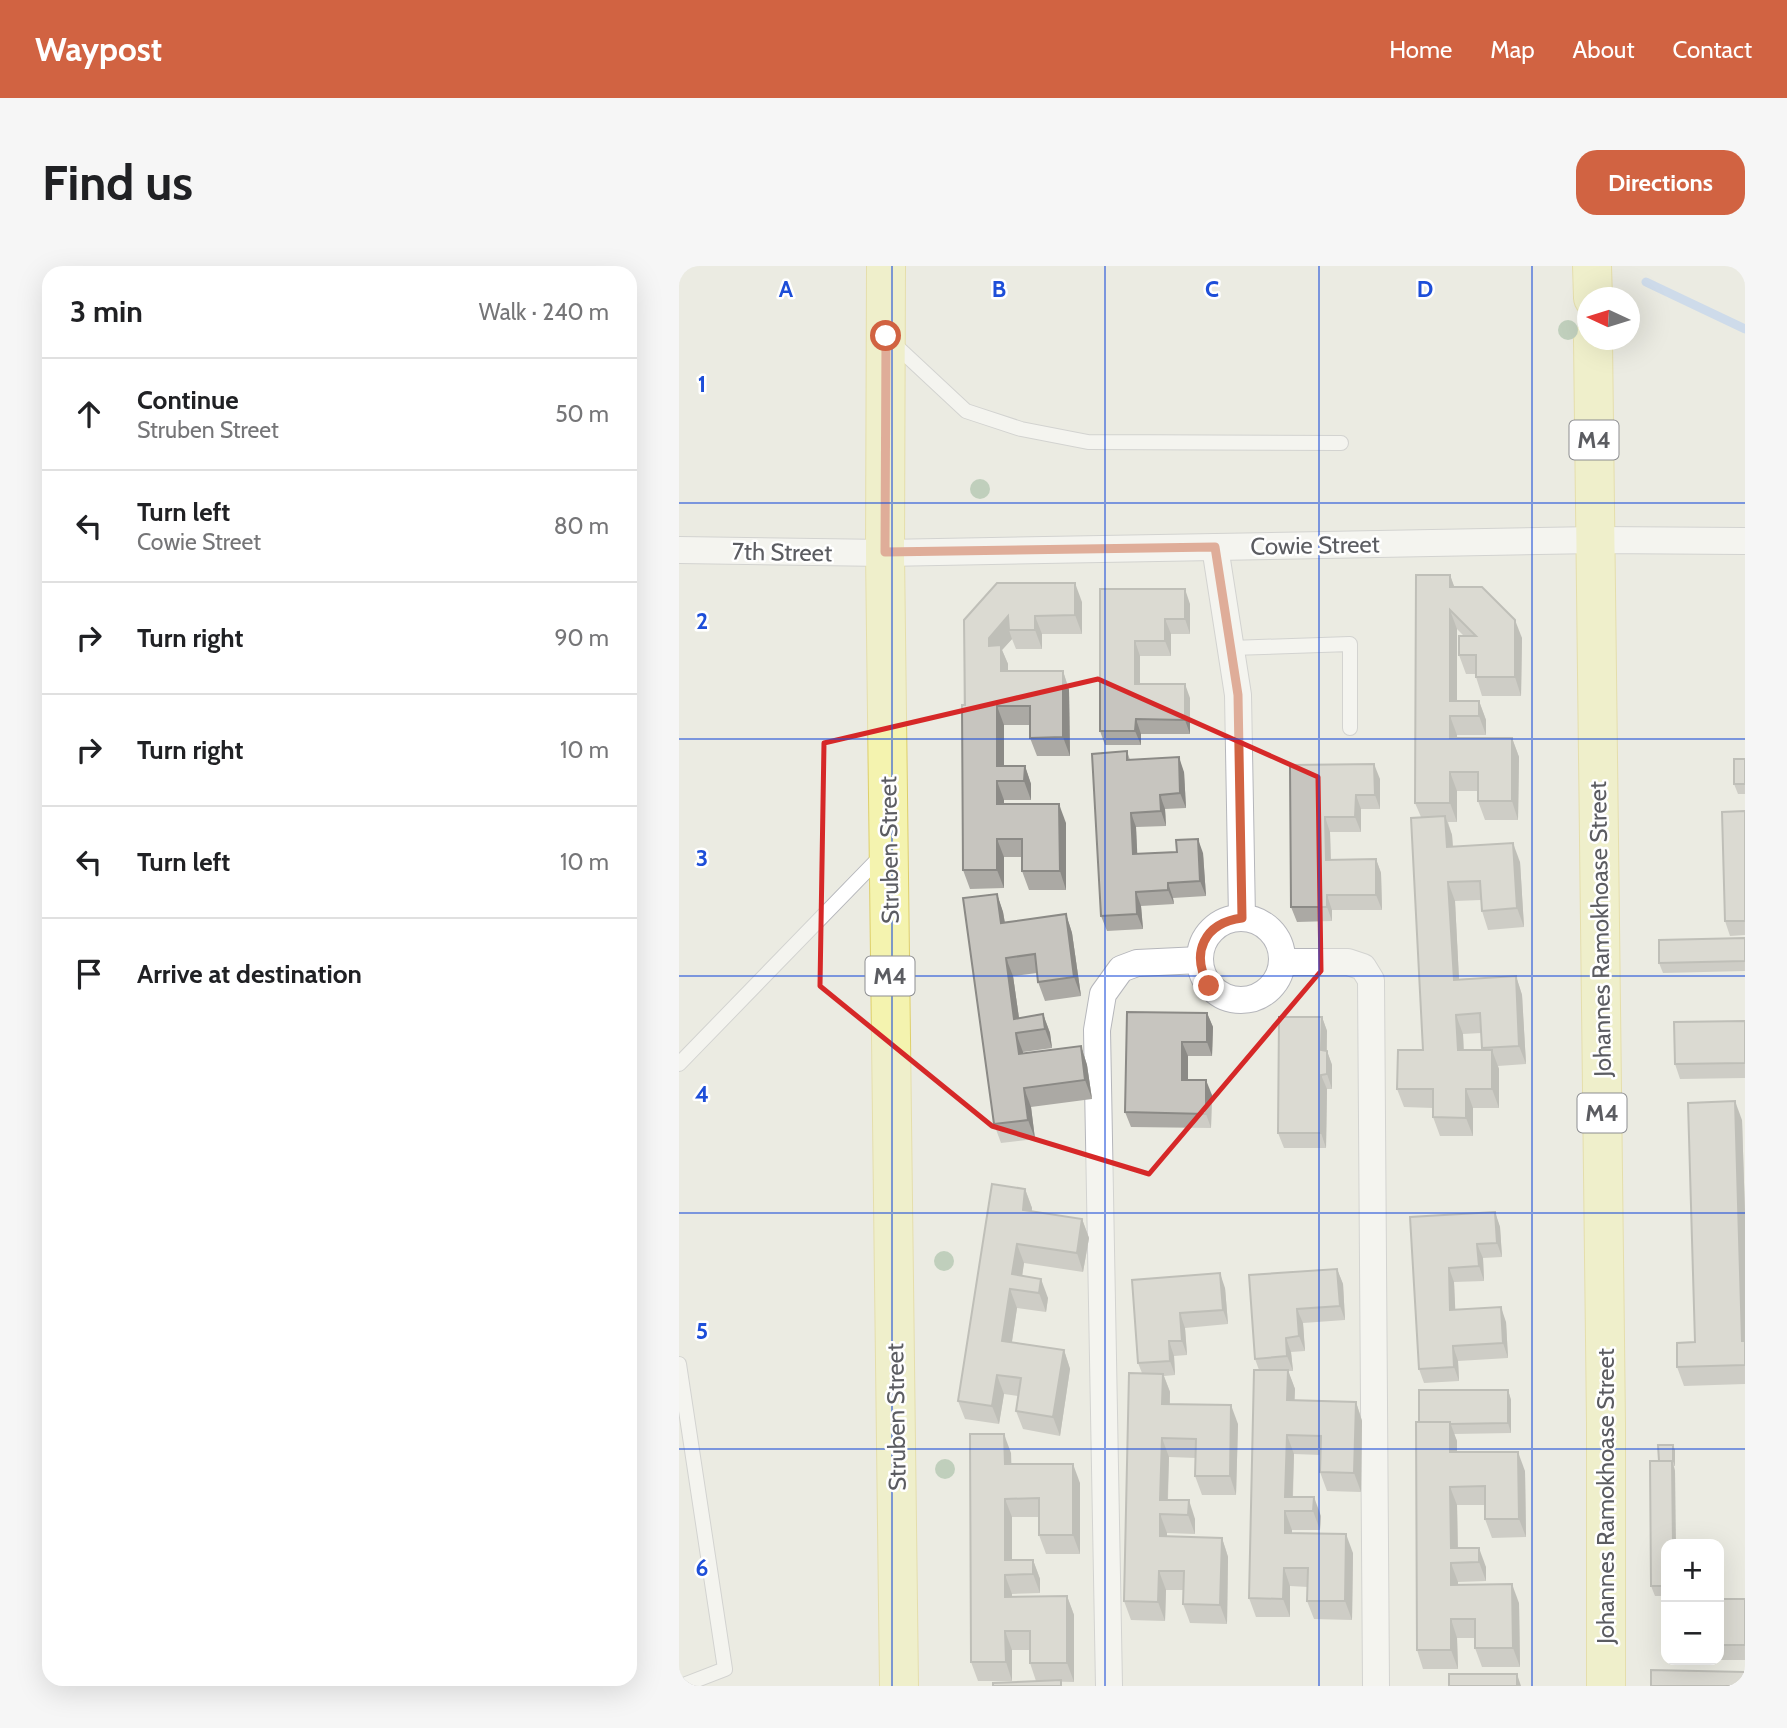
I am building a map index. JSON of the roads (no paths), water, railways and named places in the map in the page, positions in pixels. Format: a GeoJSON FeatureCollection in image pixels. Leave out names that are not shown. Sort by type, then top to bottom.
{"type":"FeatureCollection","features":[{"type":"Feature","properties":{"kind":"main road","name":"Struben Street"},"geometry":{"type":"LineString","coordinates":[[886,266],[885,552],[899,1686]]}},
{"type":"Feature","properties":{"kind":"main road"},"geometry":{"type":"LineString","coordinates":[[1592,266],[1593,287]]}},
{"type":"Feature","properties":{"kind":"main road","name":"Johannes Ramokhoase Street"},"geometry":{"type":"LineString","coordinates":[[1593,350],[1606,1423],[1606,1686]]}},
{"type":"Feature","properties":{"kind":"street","name":"Cowie Street"},"geometry":{"type":"LineString","coordinates":[[885,552],[1595,540],[1745,541]]}},
{"type":"Feature","properties":{"kind":"street"},"geometry":{"type":"LineString","coordinates":[[1215,547],[1238,695],[1242,918]]}},
{"type":"Feature","properties":{"kind":"street","name":"7th Street"},"geometry":{"type":"LineString","coordinates":[[679,550],[885,552]]}},
{"type":"Feature","properties":{"kind":"street"},"geometry":{"type":"LineString","coordinates":[[1242,918],[1255,920],[1266,927],[1275,937],[1282,962],[1279,976],[1266,992],[1247,1000],[1233,1000],[1220,995],[1209,986],[1202,974],[1200,960],[1208,935],[1217,926],[1242,918]]}},
{"type":"Feature","properties":{"kind":"street"},"geometry":{"type":"LineString","coordinates":[[1109,1686],[1097,1030],[1103,994],[1121,969],[1137,963],[1200,960]]}},
{"type":"Feature","properties":{"kind":"street"},"geometry":{"type":"LineString","coordinates":[[1282,962],[1348,962],[1363,967],[1371,980],[1376,1686]]}},
{"type":"Feature","properties":{"kind":"lane"},"geometry":{"type":"LineString","coordinates":[[886,336],[966,411],[1021,429],[1088,442],[1341,443]]}},
{"type":"Feature","properties":{"kind":"lane"},"geometry":{"type":"LineString","coordinates":[[1231,648],[1350,643],[1350,728]]}},
{"type":"Feature","properties":{"kind":"lane"},"geometry":{"type":"LineString","coordinates":[[679,1064],[889,848]]}},
{"type":"Feature","properties":{"kind":"lane"},"geometry":{"type":"LineString","coordinates":[[679,1364],[725,1669],[681,1686]]}},
{"type":"Feature","properties":{"kind":"waterway"},"geometry":{"type":"LineString","coordinates":[[1646,282],[1745,329]]}}]}
